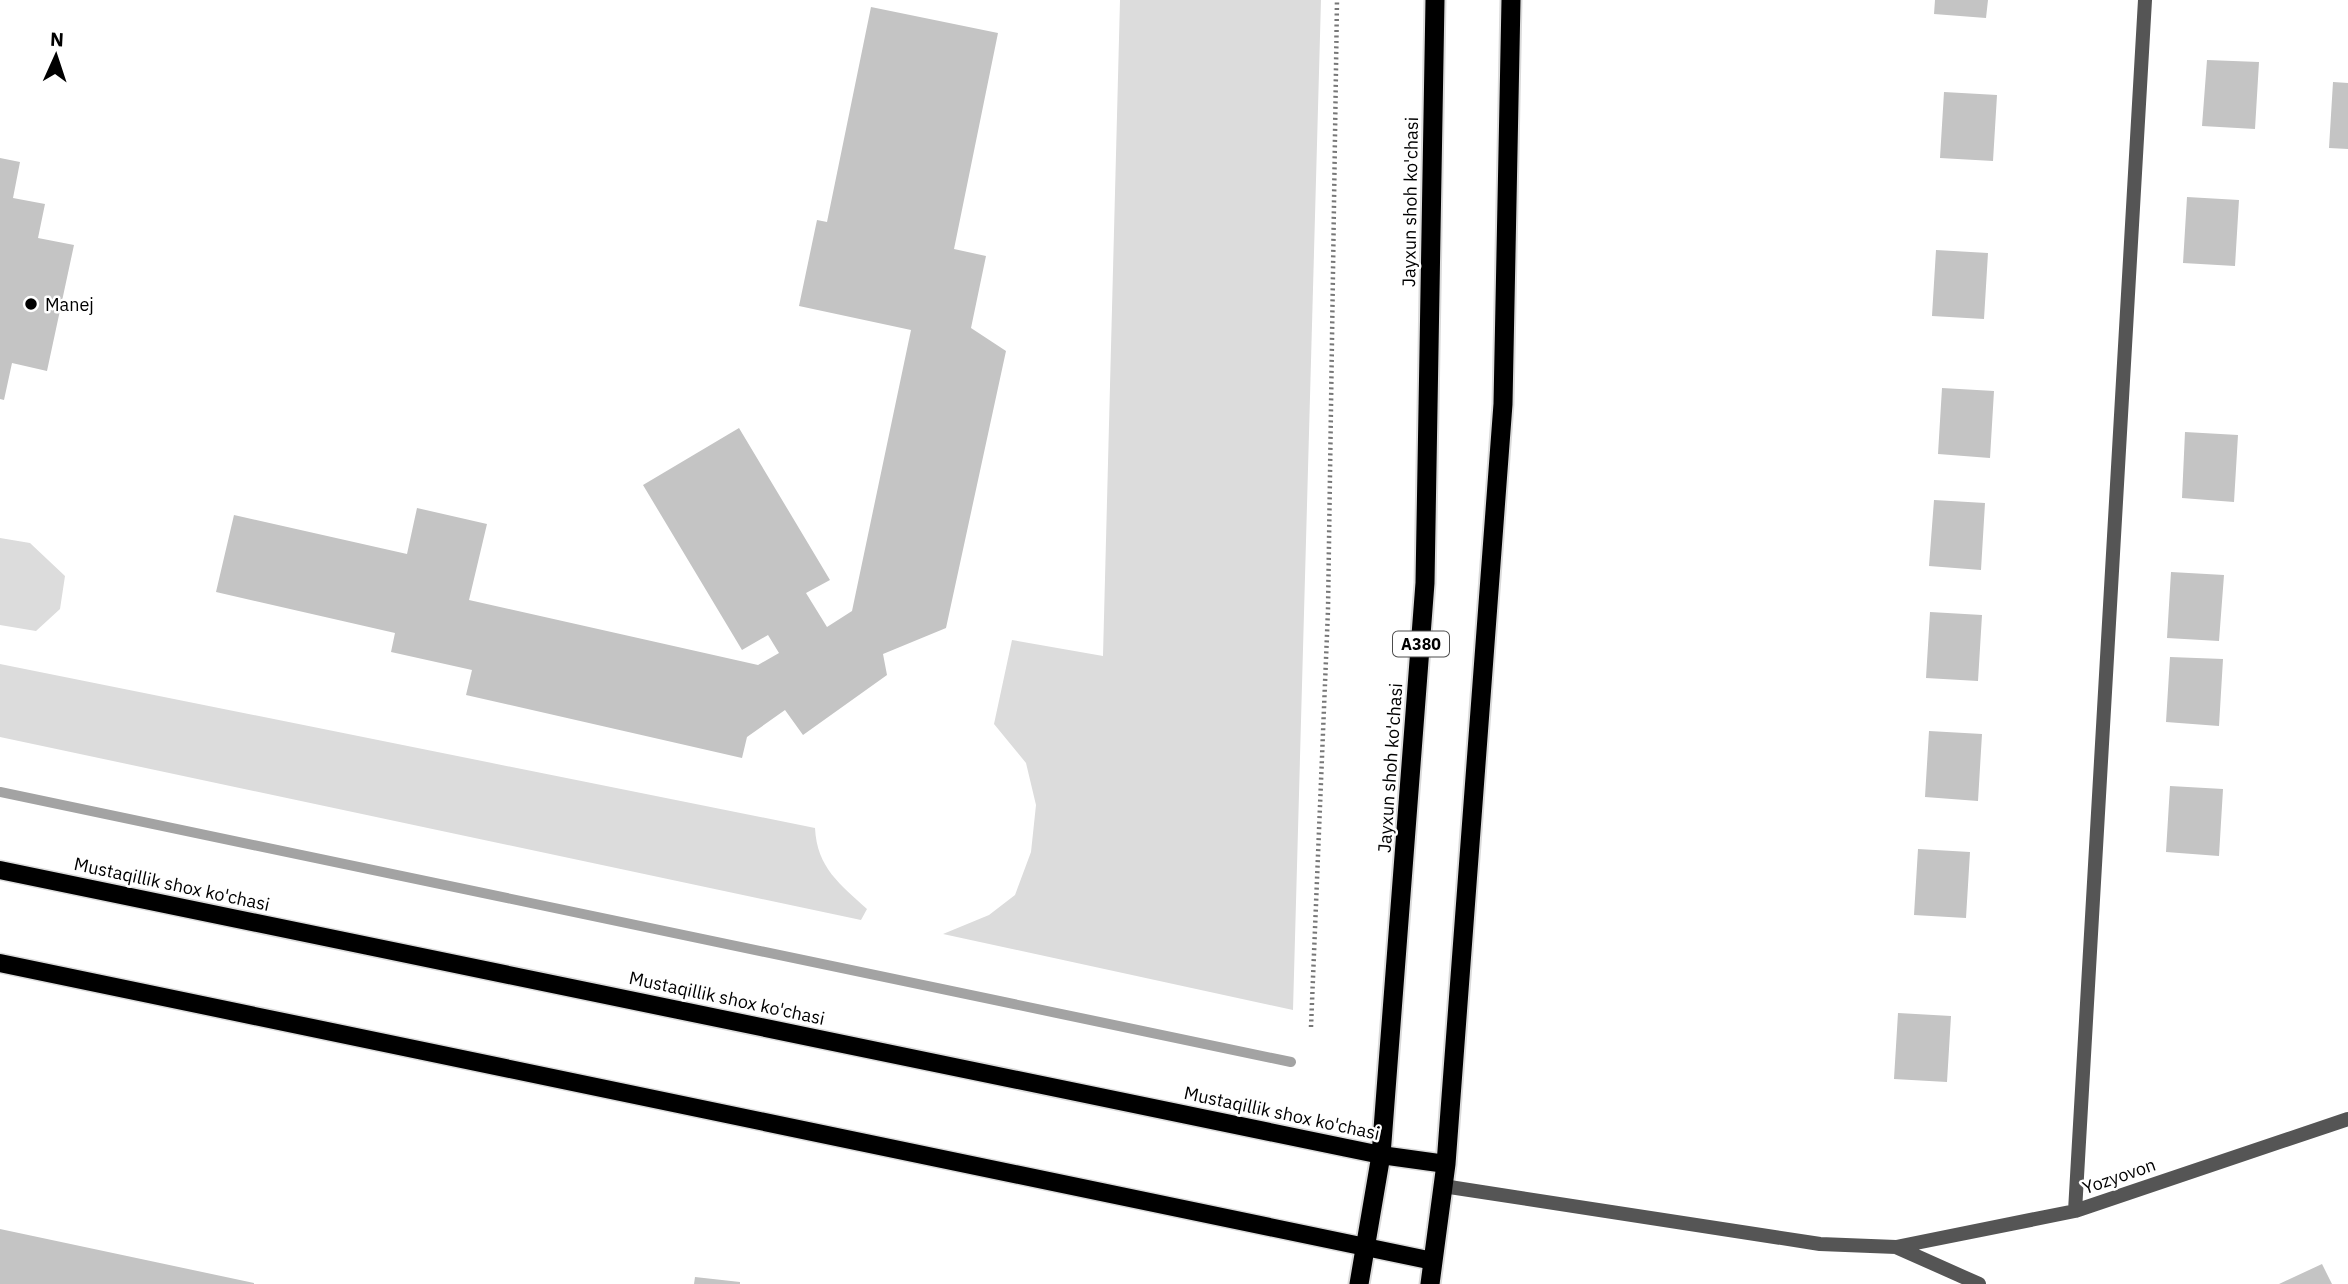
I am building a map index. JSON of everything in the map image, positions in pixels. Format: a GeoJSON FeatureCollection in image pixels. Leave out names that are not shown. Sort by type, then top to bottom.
{"type":"FeatureCollection","features":[{"type":"Feature","properties":{"kind":"highway","name":"Jayxun shoh ko'chasi"},"geometry":{"type":"LineString","coordinates":[[1359,1284],[1381,1155],[1425,583],[1434,0]]}},
{"type":"Feature","properties":{"kind":"highway"},"geometry":{"type":"LineString","coordinates":[[1430,1284],[1446,1164],[1503,404],[1511,0]]}},
{"type":"Feature","properties":{"kind":"main road","name":"Mustaqillik shox ko'chasi"},"geometry":{"type":"LineString","coordinates":[[0,870],[1381,1155],[1446,1164]]}},
{"type":"Feature","properties":{"kind":"main road"},"geometry":{"type":"LineString","coordinates":[[0,963],[1433,1261]]}},
{"type":"Feature","properties":{"kind":"street"},"geometry":{"type":"LineString","coordinates":[[2075,1211],[2145,0]]}},
{"type":"Feature","properties":{"kind":"street","name":"Yozyovon"},"geometry":{"type":"LineString","coordinates":[[1896,1247],[2075,1211],[2348,1119]]}},
{"type":"Feature","properties":{"kind":"street"},"geometry":{"type":"LineString","coordinates":[[1443,1186],[1820,1244],[1896,1247],[1979,1284]]}},
{"type":"Feature","properties":{"kind":"path"},"geometry":{"type":"LineString","coordinates":[[1311,1027],[1328,610],[1337,0]]}},
{"type":"Feature","properties":{"kind":"shaded area"},"geometry":{"type":"Polygon","coordinates":[[[1120,0],[1321,0],[1293,1010],[943,934],[989,915],[1015,895],[1031,852],[1036,805],[1026,763],[994,724],[1012,640],[1103,656],[1120,0]]]}},
{"type":"Feature","properties":{"kind":"shaded area"},"geometry":{"type":"Polygon","coordinates":[[[0,538],[30,543],[65,576],[60,609],[36,631],[0,625],[0,538]]]}},
{"type":"Feature","properties":{"kind":"shaded area"},"geometry":{"type":"Polygon","coordinates":[[[0,664],[815,828],[825,865],[839,883],[867,909],[861,920],[0,737],[0,664]]]}},
{"type":"Feature","properties":{"kind":"building"},"geometry":{"type":"Polygon","coordinates":[[[1935,0],[1988,0],[1986,18],[1934,14],[1935,0]]]}},
{"type":"Feature","properties":{"kind":"building"},"geometry":{"type":"Polygon","coordinates":[[[871,7],[998,33],[954,249],[986,256],[971,328],[1006,351],[946,628],[883,654],[887,675],[803,735],[785,710],[747,737],[742,758],[466,695],[472,670],[391,652],[395,633],[216,592],[234,515],[407,554],[417,508],[487,524],[469,600],[758,665],[779,653],[768,635],[742,650],[643,485],[739,428],[830,580],[806,593],[827,627],[852,611],[911,330],[799,306],[817,220],[827,222],[871,7]]]}},
{"type":"Feature","properties":{"kind":"building"},"geometry":{"type":"Polygon","coordinates":[[[2207,60],[2259,62],[2255,129],[2202,126],[2207,60]]]}},
{"type":"Feature","properties":{"kind":"building"},"geometry":{"type":"Polygon","coordinates":[[[2333,82],[2348,83],[2348,149],[2329,148],[2333,82]]]}},
{"type":"Feature","properties":{"kind":"building"},"geometry":{"type":"Polygon","coordinates":[[[1944,92],[1997,95],[1993,161],[1940,158],[1944,92]]]}},
{"type":"Feature","properties":{"kind":"building","name":"Manej"},"geometry":{"type":"Polygon","coordinates":[[[0,158],[20,162],[13,198],[45,204],[38,238],[74,245],[47,371],[12,363],[4,400],[0,399],[0,158]]]}},
{"type":"Feature","properties":{"kind":"building"},"geometry":{"type":"Polygon","coordinates":[[[2187,197],[2239,200],[2235,266],[2183,263],[2187,197]]]}},
{"type":"Feature","properties":{"kind":"building"},"geometry":{"type":"Polygon","coordinates":[[[1936,250],[1988,253],[1984,319],[1932,316],[1936,250]]]}},
{"type":"Feature","properties":{"kind":"building"},"geometry":{"type":"Polygon","coordinates":[[[1942,388],[1994,391],[1990,458],[1938,454],[1942,388]]]}},
{"type":"Feature","properties":{"kind":"building"},"geometry":{"type":"Polygon","coordinates":[[[2185,432],[2238,435],[2234,502],[2182,498],[2185,432]]]}},
{"type":"Feature","properties":{"kind":"building"},"geometry":{"type":"Polygon","coordinates":[[[1934,500],[1985,503],[1981,570],[1929,566],[1934,500]]]}},
{"type":"Feature","properties":{"kind":"building"},"geometry":{"type":"Polygon","coordinates":[[[2171,572],[2224,575],[2219,641],[2167,638],[2171,572]]]}},
{"type":"Feature","properties":{"kind":"building"},"geometry":{"type":"Polygon","coordinates":[[[1930,612],[1982,615],[1978,681],[1926,678],[1930,612]]]}},
{"type":"Feature","properties":{"kind":"building"},"geometry":{"type":"Polygon","coordinates":[[[2170,657],[2223,659],[2219,726],[2166,722],[2170,657]]]}},
{"type":"Feature","properties":{"kind":"building"},"geometry":{"type":"Polygon","coordinates":[[[1929,731],[1982,734],[1978,801],[1925,797],[1929,731]]]}},
{"type":"Feature","properties":{"kind":"building"},"geometry":{"type":"Polygon","coordinates":[[[2170,786],[2223,789],[2219,856],[2166,852],[2170,786]]]}},
{"type":"Feature","properties":{"kind":"building"},"geometry":{"type":"Polygon","coordinates":[[[1918,849],[1970,852],[1966,918],[1914,915],[1918,849]]]}},
{"type":"Feature","properties":{"kind":"building"},"geometry":{"type":"Polygon","coordinates":[[[1898,1013],[1951,1016],[1947,1082],[1894,1079],[1898,1013]]]}},
{"type":"Feature","properties":{"kind":"building"},"geometry":{"type":"Polygon","coordinates":[[[0,1229],[254,1283],[254,1284],[0,1284],[0,1229]]]}},
{"type":"Feature","properties":{"kind":"building"},"geometry":{"type":"Polygon","coordinates":[[[2322,1264],[2332,1284],[2279,1284],[2322,1264]]]}},
{"type":"Feature","properties":{"kind":"building"},"geometry":{"type":"Polygon","coordinates":[[[695,1277],[740,1282],[740,1284],[694,1284],[695,1277]]]}},
{"type":"Feature","properties":{"kind":"waterway"},"geometry":{"type":"LineString","coordinates":[[0,792],[1291,1062]]}},
{"type":"Feature","properties":{"kind":"place","name":"Manej"},"geometry":{"type":"Point","coordinates":[31,304]}}]}
